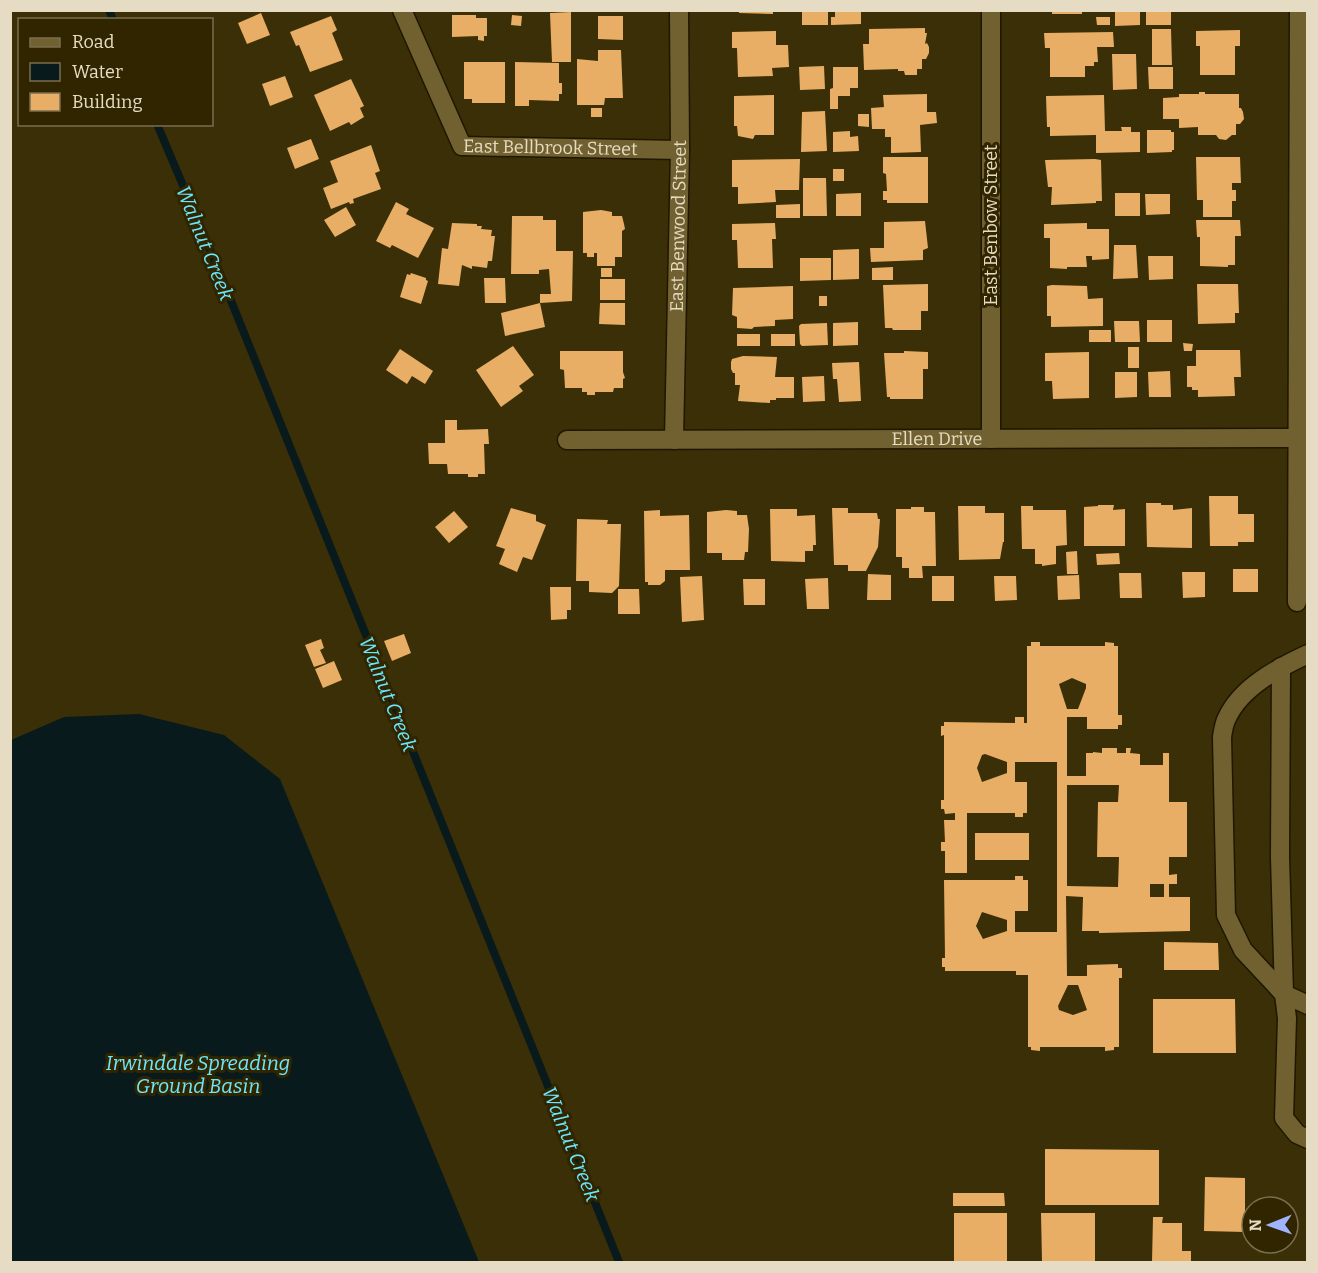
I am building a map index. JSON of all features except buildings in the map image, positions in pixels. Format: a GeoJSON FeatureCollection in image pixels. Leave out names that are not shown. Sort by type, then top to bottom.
{"type":"FeatureCollection","features":[{"type":"Feature","properties":{"kind":"street","name":"East Bellbrook Street"},"geometry":{"type":"LineString","coordinates":[[402,10],[462,146],[680,150]]}},
{"type":"Feature","properties":{"kind":"street","name":"East Benwood Street"},"geometry":{"type":"LineString","coordinates":[[674,440],[680,150],[678,10]]}},
{"type":"Feature","properties":{"kind":"street","name":"East Benbow Street"},"geometry":{"type":"LineString","coordinates":[[991,10],[991,439]]}},
{"type":"Feature","properties":{"kind":"street"},"geometry":{"type":"LineString","coordinates":[[1297,602],[1303,438],[1299,10]]}},
{"type":"Feature","properties":{"kind":"street","name":"Ellen Drive"},"geometry":{"type":"LineString","coordinates":[[567,440],[1303,438]]}},
{"type":"Feature","properties":{"kind":"street"},"geometry":{"type":"LineString","coordinates":[[1308,654],[1281,667],[1243,695],[1227,718],[1222,736],[1226,915],[1243,950],[1284,994],[1308,1005]]}},
{"type":"Feature","properties":{"kind":"street"},"geometry":{"type":"LineString","coordinates":[[1281,667],[1280,857],[1284,994],[1287,1018],[1284,1118],[1297,1134],[1308,1139]]}},
{"type":"Feature","properties":{"kind":"water","name":"Irwindale Spreading Ground Basin"},"geometry":{"type":"Polygon","coordinates":[[[139,714],[224,735],[280,779],[479,1262],[11,1262],[11,740],[64,717],[139,714]]]}},
{"type":"Feature","properties":{"kind":"waterway","name":"Walnut Creek"},"geometry":{"type":"LineString","coordinates":[[109,10],[112,18]]}},
{"type":"Feature","properties":{"kind":"waterway","name":"Walnut Creek"},"geometry":{"type":"LineString","coordinates":[[158,126],[217,266],[619,1262]]}}]}
